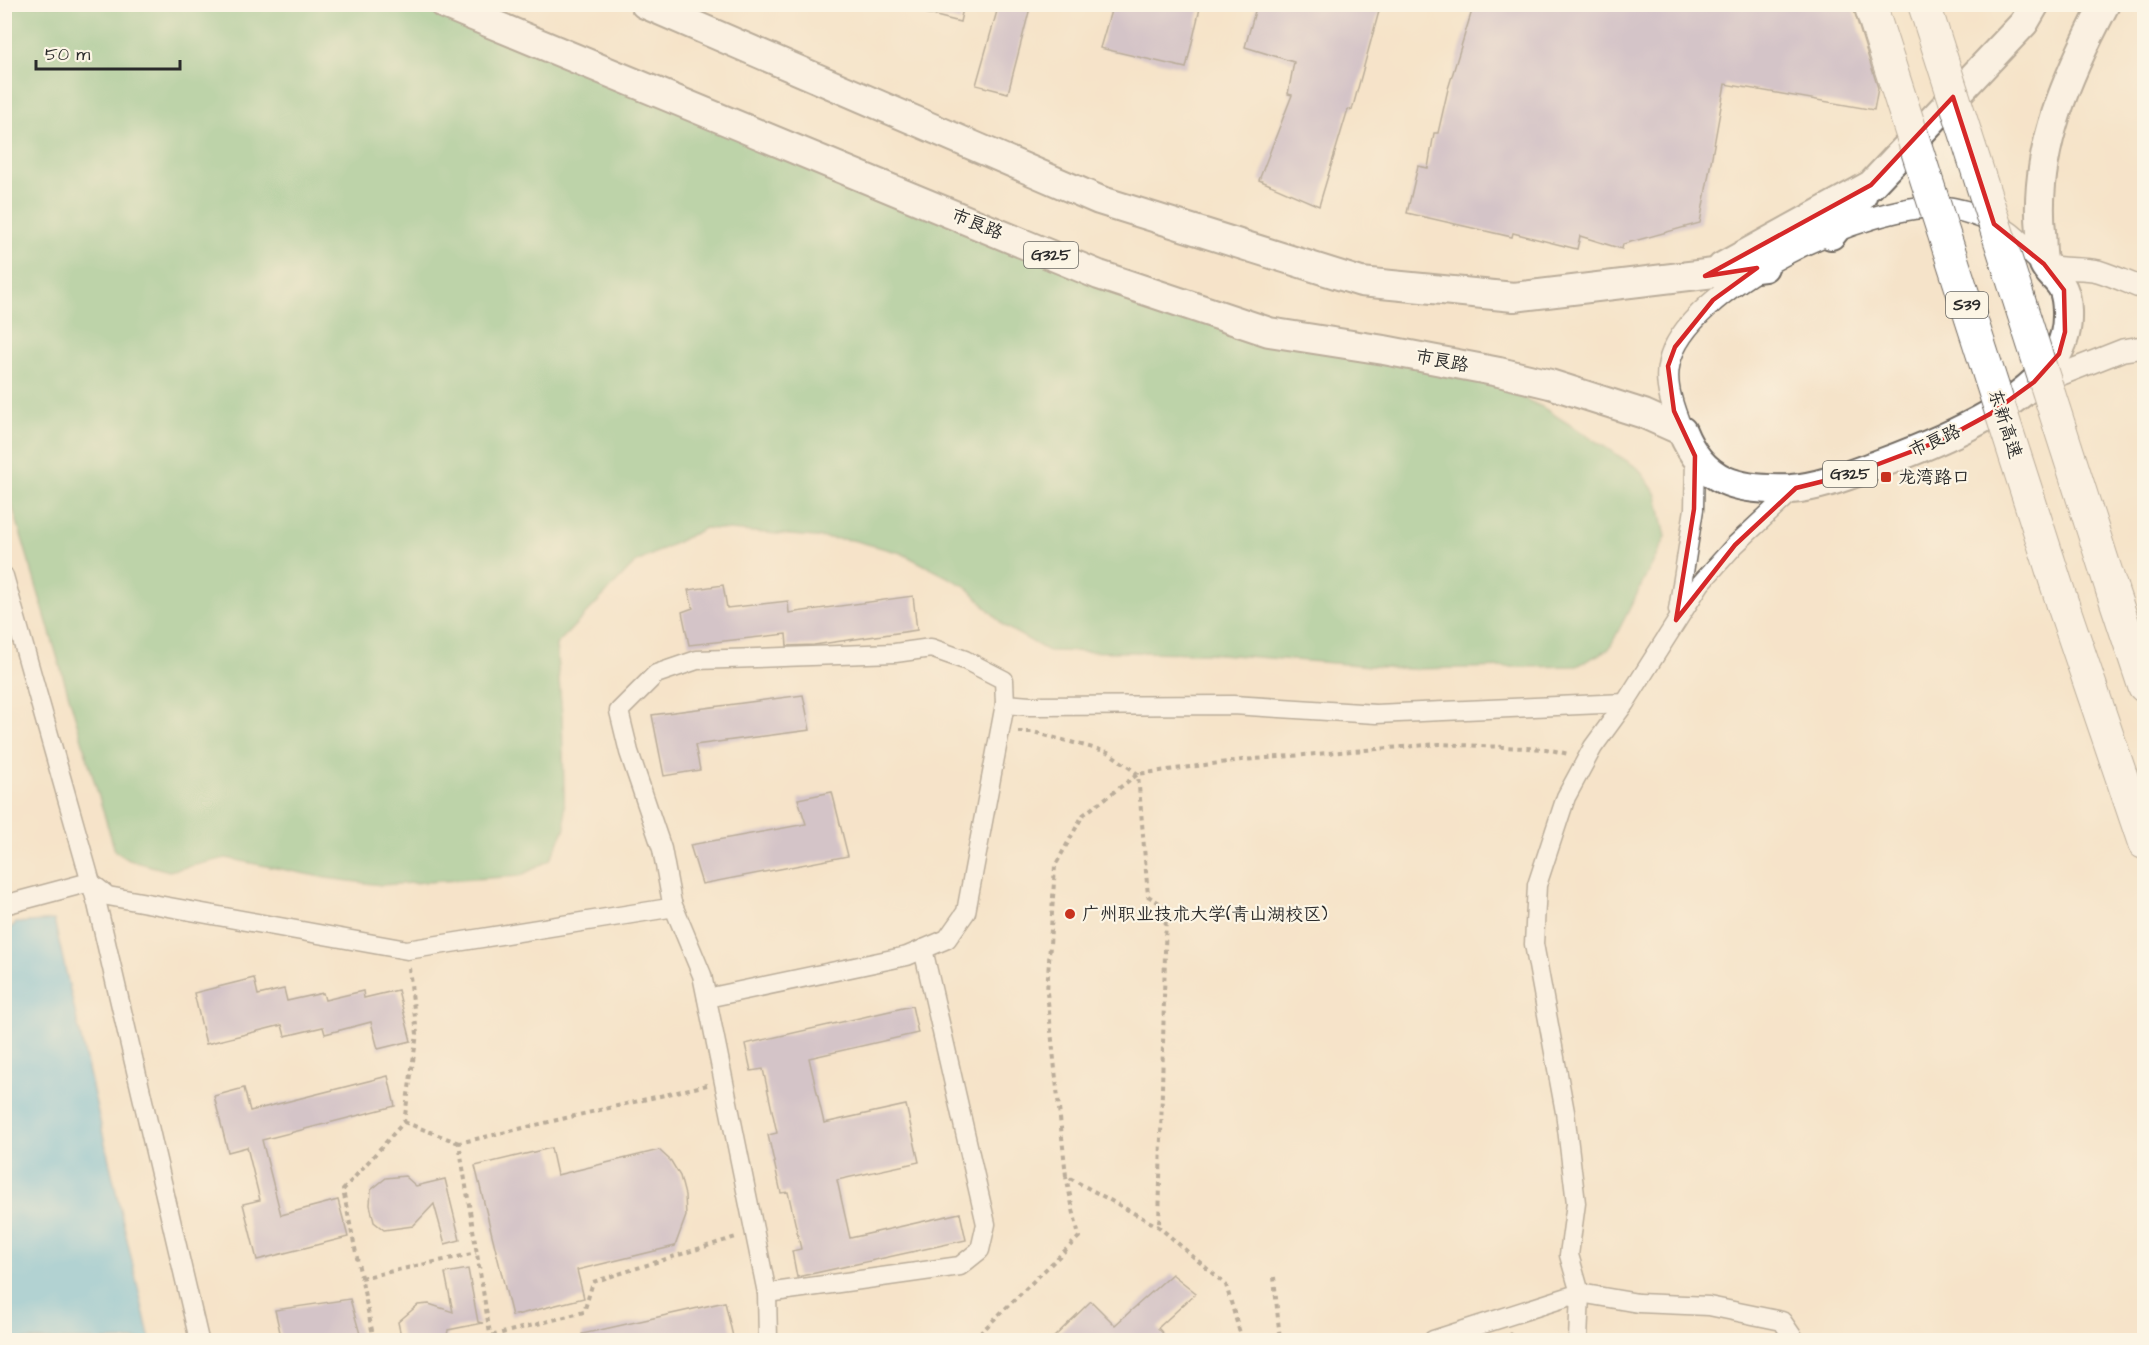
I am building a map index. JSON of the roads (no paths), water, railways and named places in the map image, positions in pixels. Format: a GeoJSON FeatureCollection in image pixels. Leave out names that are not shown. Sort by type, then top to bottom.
{"type":"FeatureCollection","features":[{"type":"Feature","properties":{"kind":"highway","name":"市良路"},"geometry":{"type":"LineString","coordinates":[[444,4],[1122,282],[1269,332],[1384,350],[1550,384],[1644,414],[1682,431],[1695,456],[1707,472],[1730,483],[1758,490],[1796,488],[1852,474],[1942,440],[1990,414],[2025,388],[2059,354],[2066,332],[2064,290],[2044,264]]}},
{"type":"Feature","properties":{"kind":"highway"},"geometry":{"type":"LineString","coordinates":[[645,4],[1099,200],[1361,282],[1514,297],[1705,276],[1764,267]]}},
{"type":"Feature","properties":{"kind":"highway","name":"东新高速"},"geometry":{"type":"LineString","coordinates":[[1870,4],[2063,605],[2145,843]]}},
{"type":"Feature","properties":{"kind":"highway","name":"S39"},"geometry":{"type":"LineString","coordinates":[[1924,4],[2112,591],[2145,686]]}},
{"type":"Feature","properties":{"kind":"highway"},"geometry":{"type":"LineString","coordinates":[[1831,235],[1871,185],[2024,23],[2035,4]]}},
{"type":"Feature","properties":{"kind":"highway"},"geometry":{"type":"LineString","coordinates":[[2044,264],[2040,218],[2043,166],[2055,116],[2080,52],[2105,4]]}},
{"type":"Feature","properties":{"kind":"highway"},"geometry":{"type":"LineString","coordinates":[[1705,276],[1871,185]]}},
{"type":"Feature","properties":{"kind":"street"},"geometry":{"type":"LineString","coordinates":[[1682,431],[1674,411],[1668,366],[1675,347],[1713,300],[1764,267],[1831,235],[1887,213],[1916,207],[1945,208],[1980,216],[2015,236],[2044,264],[2097,271],[2145,289]]}},
{"type":"Feature","properties":{"kind":"street"},"geometry":{"type":"LineString","coordinates":[[2025,388],[2123,350],[2145,347]]}},
{"type":"Feature","properties":{"kind":"street"},"geometry":{"type":"LineString","coordinates":[[1676,620],[1687,565],[1694,508],[1695,456]]}},
{"type":"Feature","properties":{"kind":"street"},"geometry":{"type":"LineString","coordinates":[[1578,1341],[1580,1293],[1569,1255],[1576,1203],[1571,1151],[1533,944],[1537,885],[1566,796],[1587,759],[1625,703],[1676,620],[1701,583],[1734,545],[1796,488]]}},
{"type":"Feature","properties":{"kind":"street"},"geometry":{"type":"LineString","coordinates":[[4,576],[97,904],[199,1341]]}},
{"type":"Feature","properties":{"kind":"street"},"geometry":{"type":"LineString","coordinates":[[706,998],[907,956],[947,939],[966,912],[1005,704],[1004,680],[965,660],[931,648],[895,653],[697,660],[656,674],[619,711],[629,752],[662,849],[672,903],[702,975],[706,998],[767,1293],[768,1341]]}},
{"type":"Feature","properties":{"kind":"street"},"geometry":{"type":"LineString","coordinates":[[1005,704],[1233,705],[1311,712],[1376,714],[1625,703]]}},
{"type":"Feature","properties":{"kind":"street"},"geometry":{"type":"LineString","coordinates":[[4,905],[90,882]]}},
{"type":"Feature","properties":{"kind":"street"},"geometry":{"type":"LineString","coordinates":[[90,882],[108,896],[407,950],[669,908],[672,903]]}},
{"type":"Feature","properties":{"kind":"street"},"geometry":{"type":"LineString","coordinates":[[767,1293],[960,1266],[980,1250],[986,1224],[922,949]]}},
{"type":"Feature","properties":{"kind":"street"},"geometry":{"type":"LineString","coordinates":[[1433,1341],[1580,1293],[1638,1303],[1709,1306],[1782,1322],[1795,1341]]}},
{"type":"Feature","properties":{"kind":"water"},"geometry":{"type":"Polygon","coordinates":[[[54,920],[150,1340],[5,1340],[5,933],[16,923],[54,920]]]}},
{"type":"Feature","properties":{"kind":"place","name":"龙湾路口"},"geometry":{"type":"Point","coordinates":[1886,477]}},
{"type":"Feature","properties":{"kind":"place","name":"广州职业技术大学(青山湖校区)"},"geometry":{"type":"Point","coordinates":[1070,914]}}]}
